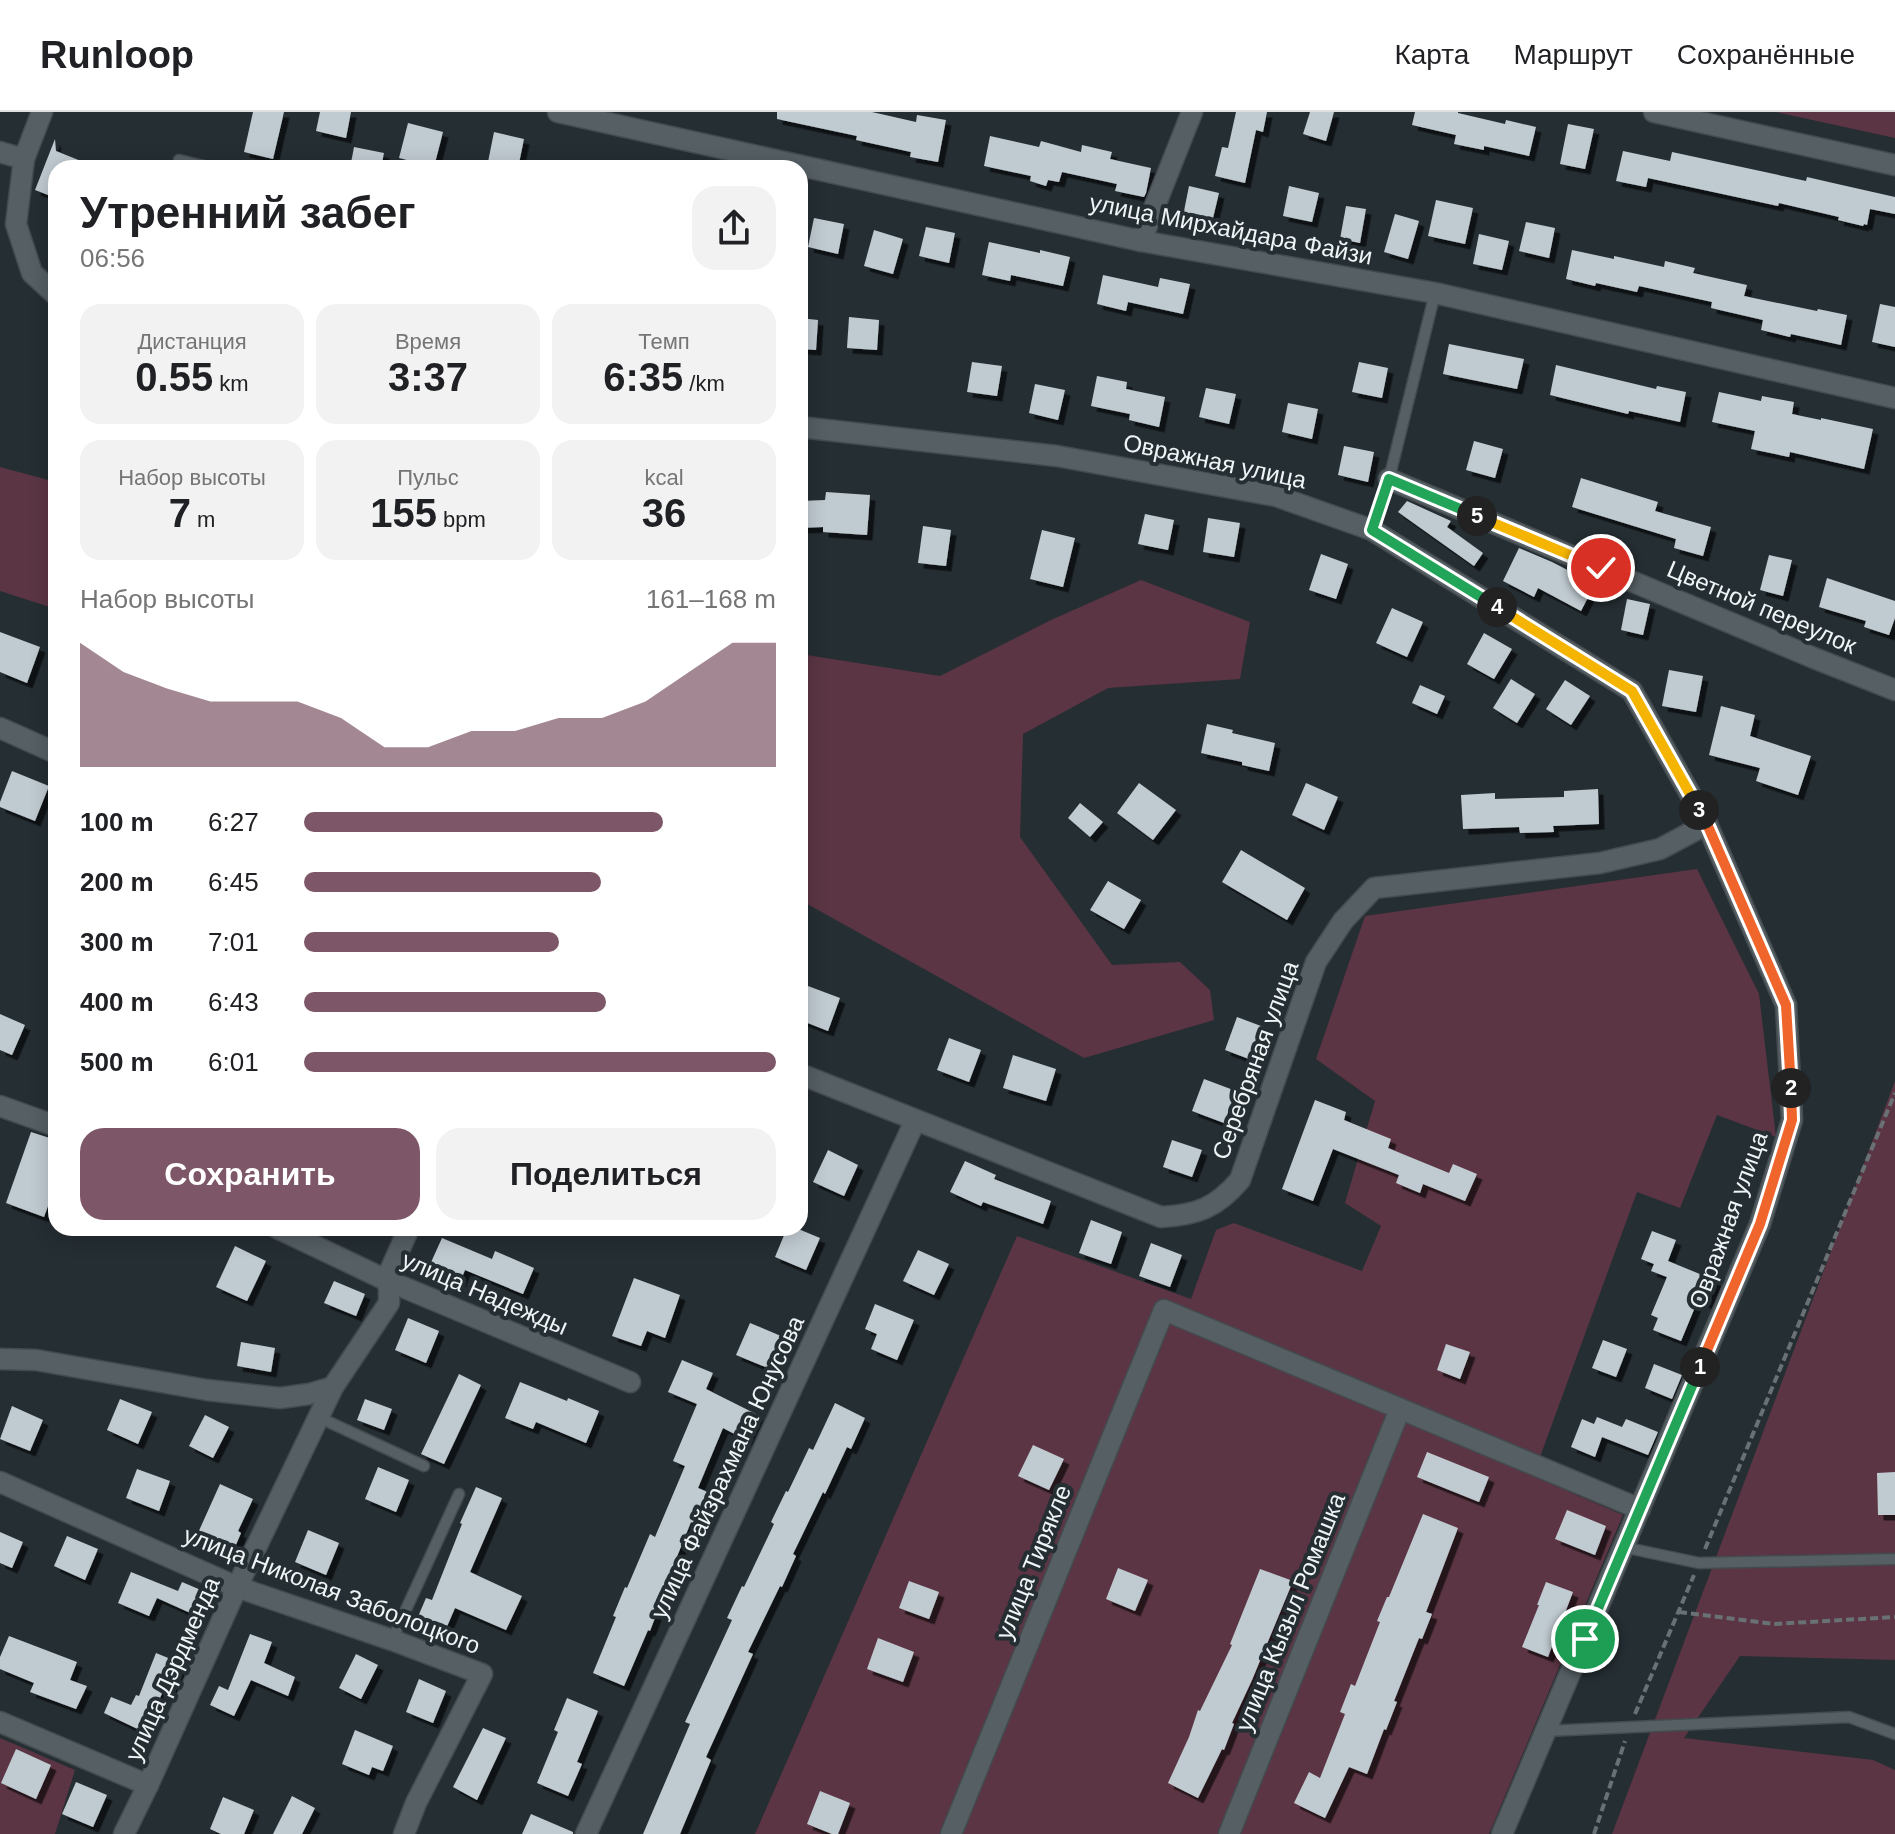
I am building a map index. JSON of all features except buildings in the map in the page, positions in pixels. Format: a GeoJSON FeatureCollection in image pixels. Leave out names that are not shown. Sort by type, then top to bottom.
{"type":"FeatureCollection","features":[{"type":"Feature","properties":{"kind":"street"},"geometry":{"type":"LineString","coordinates":[[42,112],[24,159],[16,224],[32,273],[48,288]]}},
{"type":"Feature","properties":{"kind":"street","name":"улица Мирхайдара Файзи"},"geometry":{"type":"LineString","coordinates":[[558,112],[775,160]]}},
{"type":"Feature","properties":{"kind":"street"},"geometry":{"type":"LineString","coordinates":[[1141,241],[1192,112]]}},
{"type":"Feature","properties":{"kind":"street"},"geometry":{"type":"LineString","coordinates":[[1654,112],[1895,165]]}},
{"type":"Feature","properties":{"kind":"street"},"geometry":{"type":"LineString","coordinates":[[0,152],[24,159]]}},
{"type":"Feature","properties":{"kind":"street","name":"улица Мирхайдара Файзи"},"geometry":{"type":"LineString","coordinates":[[808,167],[1141,241],[1435,293],[1895,398]]}},
{"type":"Feature","properties":{"kind":"street","name":"Овражная улица"},"geometry":{"type":"LineString","coordinates":[[808,428],[1057,456],[1229,487],[1276,496],[1372,530],[1632,691],[1707,824],[1786,1005],[1792,1120],[1760,1224],[1502,1834]]}},
{"type":"Feature","properties":{"kind":"street","name":"Цветной переулок"},"geometry":{"type":"LineString","coordinates":[[1389,479],[1895,690]]}},
{"type":"Feature","properties":{"kind":"street"},"geometry":{"type":"LineString","coordinates":[[0,728],[48,749]]}},
{"type":"Feature","properties":{"kind":"street","name":"Серебряная улица"},"geometry":{"type":"LineString","coordinates":[[808,1077],[1161,1217],[1185,1216],[1225,1197],[1240,1180],[1316,962],[1343,921],[1374,888],[1600,863],[1660,849],[1707,824]]}},
{"type":"Feature","properties":{"kind":"street"},"geometry":{"type":"LineString","coordinates":[[0,1106],[48,1123]]}},
{"type":"Feature","properties":{"kind":"street","name":"улица Файзрахмана Юнусова"},"geometry":{"type":"LineString","coordinates":[[586,1834],[915,1121]]}},
{"type":"Feature","properties":{"kind":"street","name":"улица Надежды"},"geometry":{"type":"LineString","coordinates":[[294,1236],[386,1280],[630,1382]]}},
{"type":"Feature","properties":{"kind":"street","name":"улица Дэрдменда"},"geometry":{"type":"LineString","coordinates":[[124,1834],[318,1417],[333,1387],[389,1303],[386,1280],[405,1236]]}},
{"type":"Feature","properties":{"kind":"street","name":"улица Тирякле"},"geometry":{"type":"LineString","coordinates":[[951,1834],[1164,1310],[1400,1409]]}},
{"type":"Feature","properties":{"kind":"street"},"geometry":{"type":"LineString","coordinates":[[0,1359],[36,1360],[207,1390],[280,1398],[333,1387]]}},
{"type":"Feature","properties":{"kind":"street"},"geometry":{"type":"LineString","coordinates":[[1400,1409],[1640,1509]]}},
{"type":"Feature","properties":{"kind":"street","name":"улица Кызыл Ромашка"},"geometry":{"type":"LineString","coordinates":[[1229,1834],[1400,1409]]}},
{"type":"Feature","properties":{"kind":"street","name":"улица Николая Заболоцкого"},"geometry":{"type":"LineString","coordinates":[[0,1482],[237,1587],[482,1674],[416,1803],[404,1834]]}},
{"type":"Feature","properties":{"kind":"street"},"geometry":{"type":"LineString","coordinates":[[0,1722],[148,1785]]}},
{"type":"Feature","properties":{"kind":"lane"},"geometry":{"type":"LineString","coordinates":[[1372,530],[1389,479],[1435,293]]}},
{"type":"Feature","properties":{"kind":"lane"},"geometry":{"type":"LineString","coordinates":[[318,1417],[424,1466]]}},
{"type":"Feature","properties":{"kind":"lane"},"geometry":{"type":"LineString","coordinates":[[392,1640],[459,1494]]}},
{"type":"Feature","properties":{"kind":"lane"},"geometry":{"type":"LineString","coordinates":[[1623,1547],[1699,1563],[1895,1559]]}},
{"type":"Feature","properties":{"kind":"lane"},"geometry":{"type":"LineString","coordinates":[[1546,1731],[1849,1717],[1895,1734]]}},
{"type":"Feature","properties":{"kind":"path"},"geometry":{"type":"LineString","coordinates":[[1594,1834],[1629,1727],[1895,1093]]}},
{"type":"Feature","properties":{"kind":"path"},"geometry":{"type":"LineString","coordinates":[[1679,1612],[1774,1624],[1895,1617]]}},
{"type":"Feature","properties":{"kind":"shaded area"},"geometry":{"type":"Polygon","coordinates":[[[1776,112],[1895,112],[1895,138],[1776,112]]]}},
{"type":"Feature","properties":{"kind":"shaded area"},"geometry":{"type":"Polygon","coordinates":[[[0,467],[48,480],[48,606],[0,591],[0,467]]]}},
{"type":"Feature","properties":{"kind":"shaded area"},"geometry":{"type":"Polygon","coordinates":[[[1141,580],[1250,622],[1240,679],[1108,688],[1023,734],[1020,837],[1112,965],[1180,962],[1210,990],[1214,1020],[1084,1058],[808,904],[808,655],[940,676],[1051,620],[1141,580]]]}},
{"type":"Feature","properties":{"kind":"shaded area"},"geometry":{"type":"Polygon","coordinates":[[[1697,869],[1759,994],[1776,1137],[1717,1115],[1680,1208],[1637,1192],[1533,1476],[1623,1515],[1489,1834],[755,1834],[1017,1236],[1191,1299],[1216,1230],[1234,1223],[1362,1271],[1381,1226],[1345,1203],[1375,1101],[1316,1059],[1365,916],[1697,869]]]}},
{"type":"Feature","properties":{"kind":"shaded area"},"geometry":{"type":"Polygon","coordinates":[[[1895,1081],[1895,1660],[1740,1656],[1684,1738],[1873,1760],[1895,1770],[1895,1834],[1612,1834],[1895,1081]]]}},
{"type":"Feature","properties":{"kind":"shaded area"},"geometry":{"type":"Polygon","coordinates":[[[0,1738],[75,1770],[55,1834],[0,1834],[0,1738]]]}},
{"type":"Feature","properties":{"kind":"route"},"geometry":{"type":"LineString","coordinates":[[1585,1639],[1760,1224],[1792,1120],[1786,1005],[1707,824],[1632,691],[1372,530],[1389,479],[1601,568]]}}]}
